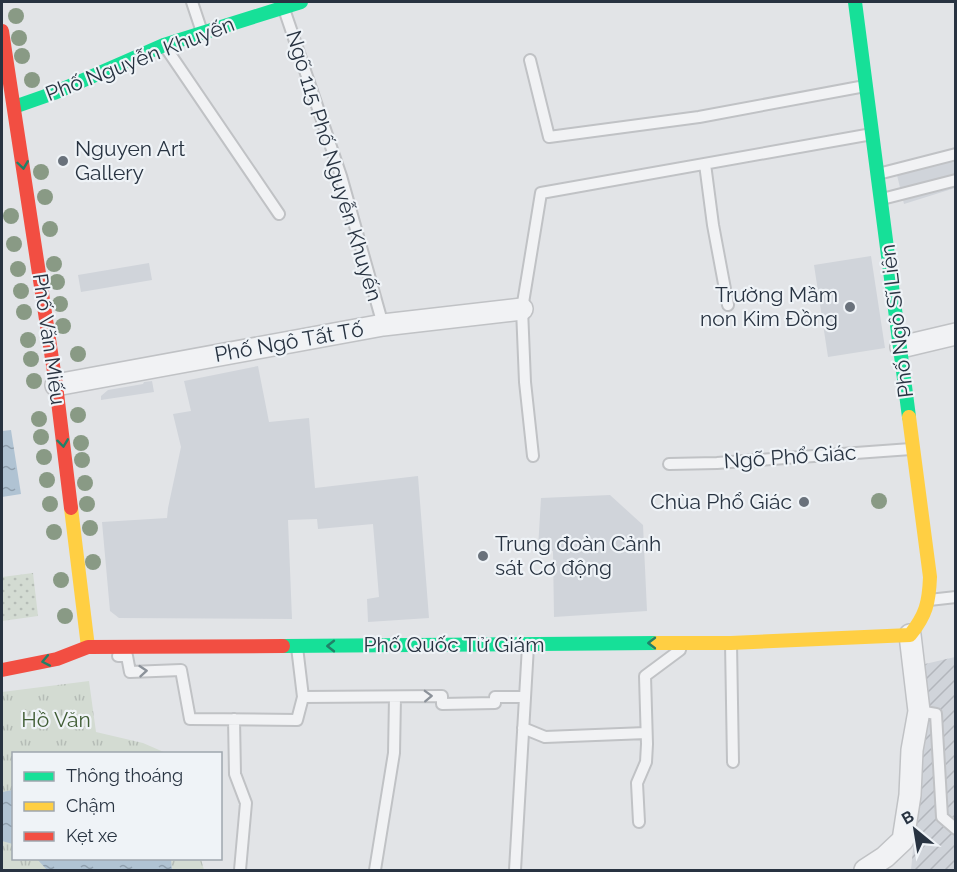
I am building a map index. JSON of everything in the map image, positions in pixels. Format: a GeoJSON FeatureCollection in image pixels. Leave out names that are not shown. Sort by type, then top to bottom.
{"type":"FeatureCollection","features":[{"type":"Feature","properties":{"kind":"street","name":"Phố Nguyễn Khuyến"},"geometry":{"type":"LineString","coordinates":[[14,107],[54,93],[164,45],[301,2]]}},
{"type":"Feature","properties":{"kind":"street","name":"Phố Ngô Sĩ Liên"},"geometry":{"type":"LineString","coordinates":[[855,2],[930,577],[929,600],[922,620],[910,635]]}},
{"type":"Feature","properties":{"kind":"street","name":"Phố Văn Miếu"},"geometry":{"type":"LineString","coordinates":[[2,31],[56,385],[84,649]]}},
{"type":"Feature","properties":{"kind":"street","name":"Phố Ngô Tất Tố"},"geometry":{"type":"LineString","coordinates":[[56,385],[383,325],[522,309]]}},
{"type":"Feature","properties":{"kind":"street"},"geometry":{"type":"LineString","coordinates":[[901,347],[956,334]]}},
{"type":"Feature","properties":{"kind":"street"},"geometry":{"type":"LineString","coordinates":[[865,870],[885,857],[903,840],[910,795],[912,750],[919,711],[910,635]]}},
{"type":"Feature","properties":{"kind":"street","name":"Phố Quốc Tử Giám"},"geometry":{"type":"LineString","coordinates":[[2,670],[57,659],[84,649],[732,643],[910,635]]}},
{"type":"Feature","properties":{"kind":"lane"},"geometry":{"type":"LineString","coordinates":[[192,2],[202,32]]}},
{"type":"Feature","properties":{"kind":"lane","name":"Ngõ 115 Phố Nguyễn Khuyến"},"geometry":{"type":"LineString","coordinates":[[283,6],[341,176],[383,325]]}},
{"type":"Feature","properties":{"kind":"lane"},"geometry":{"type":"LineString","coordinates":[[164,45],[279,214]]}},
{"type":"Feature","properties":{"kind":"lane"},"geometry":{"type":"LineString","coordinates":[[530,60],[549,137],[699,117],[866,86]]}},
{"type":"Feature","properties":{"kind":"lane"},"geometry":{"type":"LineString","coordinates":[[533,456],[525,382],[522,309],[541,193],[873,134]]}},
{"type":"Feature","properties":{"kind":"lane"},"geometry":{"type":"LineString","coordinates":[[878,174],[956,154]]}},
{"type":"Feature","properties":{"kind":"lane"},"geometry":{"type":"LineString","coordinates":[[705,164],[713,225],[728,305]]}},
{"type":"Feature","properties":{"kind":"lane"},"geometry":{"type":"LineString","coordinates":[[881,199],[956,180]]}},
{"type":"Feature","properties":{"kind":"lane","name":"Ngõ Phổ Giác"},"geometry":{"type":"LineString","coordinates":[[669,464],[717,463],[912,449]]}},
{"type":"Feature","properties":{"kind":"lane"},"geometry":{"type":"LineString","coordinates":[[929,600],[956,597]]}},
{"type":"Feature","properties":{"kind":"lane"},"geometry":{"type":"LineString","coordinates":[[639,822],[637,783],[646,762],[645,676],[688,643]]}},
{"type":"Feature","properties":{"kind":"lane"},"geometry":{"type":"LineString","coordinates":[[732,643],[733,762]]}},
{"type":"Feature","properties":{"kind":"lane"},"geometry":{"type":"LineString","coordinates":[[516,870],[528,644]]}},
{"type":"Feature","properties":{"kind":"lane"},"geometry":{"type":"LineString","coordinates":[[84,649],[88,658],[128,656],[130,672],[181,670],[190,719],[297,720],[303,698],[297,646]]}},
{"type":"Feature","properties":{"kind":"lane"},"geometry":{"type":"LineString","coordinates":[[303,698],[442,696],[442,704],[495,703],[495,698],[524,697]]}},
{"type":"Feature","properties":{"kind":"lane"},"geometry":{"type":"LineString","coordinates":[[375,870],[394,753],[395,697]]}},
{"type":"Feature","properties":{"kind":"lane"},"geometry":{"type":"LineString","coordinates":[[919,711],[936,714],[942,818],[956,830]]}},
{"type":"Feature","properties":{"kind":"lane"},"geometry":{"type":"LineString","coordinates":[[234,719],[235,774],[246,803],[240,870]]}},
{"type":"Feature","properties":{"kind":"lane"},"geometry":{"type":"LineString","coordinates":[[523,728],[545,737],[646,733]]}},
{"type":"Feature","properties":{"kind":"shaded area"},"geometry":{"type":"Polygon","coordinates":[[[955,152],[955,188],[904,204],[895,167],[955,152]]]}},
{"type":"Feature","properties":{"kind":"shaded area","name":"Trường Mầm non Kim Đồng"},"geometry":{"type":"Polygon","coordinates":[[[871,256],[885,348],[828,357],[814,265],[871,256]]]}},
{"type":"Feature","properties":{"kind":"shaded area"},"geometry":{"type":"Polygon","coordinates":[[[149,263],[152,280],[81,292],[78,275],[149,263]]]}},
{"type":"Feature","properties":{"kind":"shaded area"},"geometry":{"type":"Polygon","coordinates":[[[258,366],[269,422],[309,418],[315,488],[418,476],[429,618],[368,622],[367,599],[379,597],[373,524],[318,529],[317,519],[288,520],[292,619],[119,618],[110,611],[102,522],[167,518],[181,447],[173,414],[191,411],[184,381],[258,366]]]}},
{"type":"Feature","properties":{"kind":"shaded area"},"geometry":{"type":"Polygon","coordinates":[[[152,381],[154,392],[101,400],[101,396],[108,390],[152,381]]]}},
{"type":"Feature","properties":{"kind":"shaded area"},"geometry":{"type":"Polygon","coordinates":[[[610,495],[643,525],[647,611],[554,617],[553,551],[538,549],[541,498],[610,495]]]}},
{"type":"Feature","properties":{"kind":"shaded area"},"geometry":{"type":"Polygon","coordinates":[[[955,657],[955,870],[911,870],[927,707],[925,664],[955,657]]]}},
{"type":"Feature","properties":{"kind":"green space"},"geometry":{"type":"Polygon","coordinates":[[[33,573],[38,616],[2,621],[2,577],[33,573]]]}},
{"type":"Feature","properties":{"kind":"green space","name":"Hồ Văn"},"geometry":{"type":"Polygon","coordinates":[[[89,681],[96,732],[143,743],[164,752],[12,752],[12,860],[201,860],[204,870],[2,870],[2,692],[89,681]]]}},
{"type":"Feature","properties":{"kind":"water"},"geometry":{"type":"Polygon","coordinates":[[[11,430],[21,494],[2,497],[2,431],[11,430]]]}},
{"type":"Feature","properties":{"kind":"water","name":"Hồ Văn"},"geometry":{"type":"Polygon","coordinates":[[[12,790],[12,844],[2,841],[2,792],[12,790]]]}},
{"type":"Feature","properties":{"kind":"water"},"geometry":{"type":"Polygon","coordinates":[[[38,860],[171,860],[172,870],[47,870],[38,860]]]}},
{"type":"Feature","properties":{"kind":"traffic: fast"},"geometry":{"type":"LineString","coordinates":[[14,107],[54,93],[164,45],[301,2]]}},
{"type":"Feature","properties":{"kind":"traffic: fast"},"geometry":{"type":"LineString","coordinates":[[855,2],[909,417]]}},
{"type":"Feature","properties":{"kind":"traffic: fast"},"geometry":{"type":"LineString","coordinates":[[283,646],[657,643]]}},
{"type":"Feature","properties":{"kind":"traffic: slow"},"geometry":{"type":"LineString","coordinates":[[657,643],[731,643],[910,635],[926,608],[930,577],[909,417]]}},
{"type":"Feature","properties":{"kind":"traffic: slow"},"geometry":{"type":"LineString","coordinates":[[71,508],[88,647]]}},
{"type":"Feature","properties":{"kind":"traffic: jam"},"geometry":{"type":"LineString","coordinates":[[2,31],[56,385],[71,508]]}},
{"type":"Feature","properties":{"kind":"traffic: jam"},"geometry":{"type":"LineString","coordinates":[[2,670],[57,659],[88,647],[283,646]]}},
{"type":"Feature","properties":{"kind":"place","name":"Nguyen Art Gallery"},"geometry":{"type":"Point","coordinates":[63,161]}},
{"type":"Feature","properties":{"kind":"place","name":"Trường Mầm non Kim Đồng"},"geometry":{"type":"Point","coordinates":[850,307]}},
{"type":"Feature","properties":{"kind":"place","name":"Chùa Phổ Giác"},"geometry":{"type":"Point","coordinates":[804,502]}},
{"type":"Feature","properties":{"kind":"place","name":"Trung đoàn Cảnh sát Cơ động"},"geometry":{"type":"Point","coordinates":[483,556]}}]}
